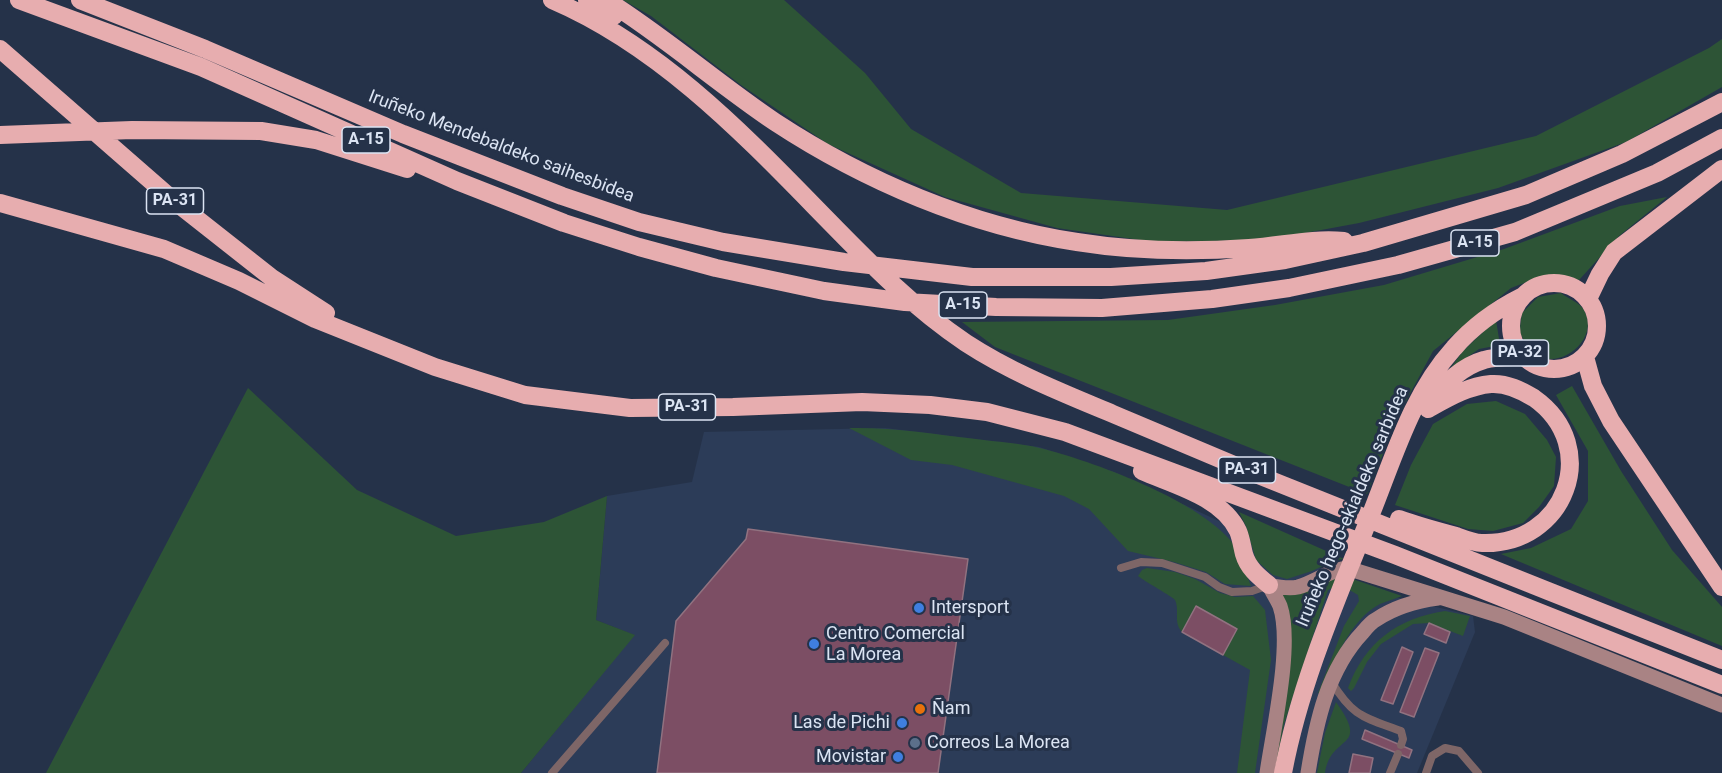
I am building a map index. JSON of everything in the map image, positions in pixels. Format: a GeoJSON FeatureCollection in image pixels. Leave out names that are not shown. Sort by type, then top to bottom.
{"type":"FeatureCollection","features":[{"type":"Feature","properties":{"kind":"highway","name":"A-15"},"geometry":{"type":"LineString","coordinates":[[19,0],[201,67],[457,181],[564,224],[716,268],[824,291],[905,302],[996,307],[1102,308],[1212,299],[1289,288],[1398,265],[1515,232],[1658,173],[1722,138]]}},
{"type":"Feature","properties":{"kind":"highway","name":"Iruñeko Mendebaldeko saihesbidea"},"geometry":{"type":"LineString","coordinates":[[80,0],[205,48],[403,134],[562,196],[639,222],[723,242],[844,262],[972,277],[1111,277],[1206,271],[1285,260],[1363,243],[1526,195],[1622,154],[1722,102]]}},
{"type":"Feature","properties":{"kind":"highway"},"geometry":{"type":"LineString","coordinates":[[552,0],[581,13],[630,42],[662,66],[748,141],[815,207]]}},
{"type":"Feature","properties":{"kind":"highway","name":"PA-31"},"geometry":{"type":"LineString","coordinates":[[587,0],[636,30],[725,103],[787,165],[800,181],[815,207],[848,242],[903,294],[963,341],[994,361],[1032,381],[1229,463],[1722,660]]}},
{"type":"Feature","properties":{"kind":"highway"},"geometry":{"type":"LineString","coordinates":[[606,0],[646,26],[742,99],[813,145],[886,184],[996,223],[1077,242],[1196,251],[1251,248],[1320,239],[1363,243]]}},
{"type":"Feature","properties":{"kind":"highway","name":"PA-31"},"geometry":{"type":"LineString","coordinates":[[0,49],[200,221],[272,278],[363,337],[435,367],[525,394],[630,408],[862,402],[930,405],[987,412],[1020,420],[1065,432],[1148,461],[1395,555],[1722,685]]}},
{"type":"Feature","properties":{"kind":"highway"},"geometry":{"type":"LineString","coordinates":[[0,135],[132,130],[261,131],[316,140],[424,175],[457,181]]}},
{"type":"Feature","properties":{"kind":"highway"},"geometry":{"type":"LineString","coordinates":[[1722,169],[1614,252],[1588,299],[1594,310],[1597,335],[1585,357],[1593,386],[1611,421],[1722,587]]}},
{"type":"Feature","properties":{"kind":"highway"},"geometry":{"type":"LineString","coordinates":[[0,203],[164,249],[239,281],[315,318],[363,337]]}},
{"type":"Feature","properties":{"kind":"highway","name":"PA-32"},"geometry":{"type":"LineString","coordinates":[[1585,357],[1574,365],[1554,369],[1534,365],[1516,348],[1510,326],[1516,305],[1522,296],[1535,287],[1549,283],[1564,284],[1577,289],[1588,299]]}},
{"type":"Feature","properties":{"kind":"highway","name":"Iruñeko hego-ekialdeko sarbidea"},"geometry":{"type":"LineString","coordinates":[[1283,773],[1292,726],[1306,681],[1397,459],[1417,402],[1453,348],[1477,325],[1504,305],[1522,296]]}},
{"type":"Feature","properties":{"kind":"highway","name":"Iruñeko hego-ekialdeko sarbidea"},"geometry":{"type":"LineString","coordinates":[[1397,459],[1438,393],[1461,371],[1485,360],[1523,357]]}},
{"type":"Feature","properties":{"kind":"highway"},"geometry":{"type":"LineString","coordinates":[[1229,463],[1410,523],[1480,543],[1508,542],[1526,535],[1556,510],[1565,492],[1570,472],[1570,455],[1559,426],[1551,414],[1536,400],[1513,387],[1493,384],[1472,387],[1428,409]]}},
{"type":"Feature","properties":{"kind":"highway"},"geometry":{"type":"LineString","coordinates":[[1020,420],[1038,435],[1130,466],[1196,495],[1219,508],[1230,518],[1239,533],[1247,563],[1269,585]]}},
{"type":"Feature","properties":{"kind":"highway","name":"Iruñeko hego-ekialdeko sarbidea"},"geometry":{"type":"LineString","coordinates":[[1291,773],[1330,626]]}},
{"type":"Feature","properties":{"kind":"street"},"geometry":{"type":"LineString","coordinates":[[1269,585],[1295,587],[1310,583],[1335,569],[1347,568],[1504,617],[1722,705]]}},
{"type":"Feature","properties":{"kind":"street"},"geometry":{"type":"LineString","coordinates":[[1267,773],[1279,695],[1284,630],[1280,606],[1269,585]]}},
{"type":"Feature","properties":{"kind":"street"},"geometry":{"type":"LineString","coordinates":[[1308,773],[1314,737],[1331,681],[1354,641],[1375,620],[1400,606],[1441,597]]}},
{"type":"Feature","properties":{"kind":"lane"},"geometry":{"type":"LineString","coordinates":[[1121,568],[1141,562],[1162,563],[1205,578],[1233,592],[1252,591],[1269,585]]}},
{"type":"Feature","properties":{"kind":"lane"},"geometry":{"type":"LineString","coordinates":[[552,773],[665,643]]}},
{"type":"Feature","properties":{"kind":"lane"},"geometry":{"type":"LineString","coordinates":[[1331,681],[1344,702],[1358,715],[1401,731],[1403,739],[1390,773]]}},
{"type":"Feature","properties":{"kind":"lane"},"geometry":{"type":"LineString","coordinates":[[1426,773],[1432,756],[1444,748],[1459,751],[1478,773]]}},
{"type":"Feature","properties":{"kind":"shaded area"},"geometry":{"type":"Polygon","coordinates":[[[885,428],[1039,447],[1114,472],[1300,559],[1379,593],[1473,616],[1475,632],[1417,773],[521,773],[634,635],[596,620],[607,496],[692,482],[704,432],[885,428]]]}},
{"type":"Feature","properties":{"kind":"green space"},"geometry":{"type":"Polygon","coordinates":[[[623,0],[784,0],[865,73],[911,129],[1021,193],[1227,210],[1536,136],[1709,48],[1722,39],[1722,87],[1626,142],[1498,188],[1359,223],[1267,240],[1154,242],[1057,228],[945,197],[828,144],[741,85],[651,16],[623,0]]]}},
{"type":"Feature","properties":{"kind":"green space"},"geometry":{"type":"Polygon","coordinates":[[[1667,197],[1619,236],[1579,280],[1545,275],[1511,288],[1433,351],[1398,416],[1367,494],[995,347],[962,322],[1168,320],[1275,305],[1384,285],[1504,249],[1620,206],[1667,197]]]}},
{"type":"Feature","properties":{"kind":"green space"},"geometry":{"type":"Polygon","coordinates":[[[1561,293],[1584,310],[1588,322],[1586,334],[1580,345],[1570,353],[1559,358],[1547,359],[1536,354],[1526,344],[1520,332],[1522,313],[1538,297],[1561,293]]]}},
{"type":"Feature","properties":{"kind":"green space"},"geometry":{"type":"Polygon","coordinates":[[[1496,320],[1500,345],[1479,349],[1450,369],[1463,351],[1496,320]]]}},
{"type":"Feature","properties":{"kind":"green space"},"geometry":{"type":"Polygon","coordinates":[[[1572,386],[1621,471],[1672,550],[1722,607],[1722,646],[1501,554],[1531,548],[1571,529],[1588,501],[1588,451],[1556,395],[1572,386]]]}},
{"type":"Feature","properties":{"kind":"green space"},"geometry":{"type":"Polygon","coordinates":[[[248,388],[357,490],[456,536],[544,522],[607,496],[596,620],[635,635],[521,773],[46,773],[248,388]]]}},
{"type":"Feature","properties":{"kind":"green space"},"geometry":{"type":"Polygon","coordinates":[[[1496,401],[1525,414],[1547,440],[1556,457],[1554,486],[1539,507],[1523,523],[1493,531],[1468,529],[1395,505],[1411,465],[1433,424],[1467,404],[1496,401]]]}},
{"type":"Feature","properties":{"kind":"green space"},"geometry":{"type":"Polygon","coordinates":[[[849,428],[913,431],[1025,445],[1062,454],[1114,472],[1169,497],[1215,525],[1233,544],[1251,586],[1225,584],[1206,572],[1128,551],[1089,509],[1064,496],[952,465],[911,460],[849,428]]]}},
{"type":"Feature","properties":{"kind":"green space"},"geometry":{"type":"Polygon","coordinates":[[[1239,512],[1344,559],[1287,579],[1273,575],[1256,560],[1246,526],[1239,512]]]}},
{"type":"Feature","properties":{"kind":"green space"},"geometry":{"type":"Polygon","coordinates":[[[1147,568],[1175,572],[1195,579],[1220,593],[1235,597],[1253,596],[1265,610],[1271,660],[1255,773],[1237,773],[1250,670],[1223,655],[1237,629],[1196,606],[1182,632],[1178,624],[1175,600],[1138,576],[1142,570],[1147,568]]]}},
{"type":"Feature","properties":{"kind":"green space"},"geometry":{"type":"Polygon","coordinates":[[[1338,574],[1402,596],[1380,604],[1360,620],[1344,643],[1318,693],[1344,626],[1359,601],[1358,595],[1347,589],[1336,587],[1328,590],[1284,724],[1275,773],[1278,592],[1338,574]]]}},
{"type":"Feature","properties":{"kind":"green space"},"geometry":{"type":"Polygon","coordinates":[[[1445,611],[1470,616],[1463,636],[1429,623],[1413,624],[1381,644],[1367,662],[1354,688],[1351,691],[1348,688],[1364,658],[1385,635],[1412,620],[1445,611]]]}},
{"type":"Feature","properties":{"kind":"green space"},"geometry":{"type":"Polygon","coordinates":[[[1336,702],[1346,717],[1350,728],[1349,735],[1334,752],[1325,773],[1317,773],[1325,733],[1336,702]]]}},
{"type":"Feature","properties":{"kind":"building","name":"Centro Comercial La Morea"},"geometry":{"type":"Polygon","coordinates":[[[748,529],[968,559],[938,773],[657,773],[676,621],[746,539],[748,529]]]}},
{"type":"Feature","properties":{"kind":"building"},"geometry":{"type":"Polygon","coordinates":[[[1196,606],[1237,629],[1223,655],[1182,632],[1196,606]]]}},
{"type":"Feature","properties":{"kind":"building"},"geometry":{"type":"Polygon","coordinates":[[[1429,623],[1450,632],[1446,643],[1424,634],[1429,623]]]}},
{"type":"Feature","properties":{"kind":"building"},"geometry":{"type":"Polygon","coordinates":[[[1402,647],[1413,652],[1393,704],[1381,700],[1402,647]]]}},
{"type":"Feature","properties":{"kind":"building"},"geometry":{"type":"Polygon","coordinates":[[[1425,648],[1439,653],[1414,717],[1400,712],[1425,648]]]}},
{"type":"Feature","properties":{"kind":"building"},"geometry":{"type":"Polygon","coordinates":[[[1365,730],[1412,750],[1409,758],[1362,739],[1365,730]]]}},
{"type":"Feature","properties":{"kind":"building"},"geometry":{"type":"Polygon","coordinates":[[[1353,754],[1373,758],[1370,773],[1349,773],[1353,754]]]}},
{"type":"Feature","properties":{"kind":"place","name":"Intersport"},"geometry":{"type":"Point","coordinates":[919,608]}},
{"type":"Feature","properties":{"kind":"place","name":"Centro Comercial La Morea"},"geometry":{"type":"Point","coordinates":[814,644]}},
{"type":"Feature","properties":{"kind":"place","name":"Ñam"},"geometry":{"type":"Point","coordinates":[920,709]}},
{"type":"Feature","properties":{"kind":"place","name":"Las de Pichi"},"geometry":{"type":"Point","coordinates":[902,723]}},
{"type":"Feature","properties":{"kind":"place","name":"Correos La Morea"},"geometry":{"type":"Point","coordinates":[915,743]}},
{"type":"Feature","properties":{"kind":"place","name":"Movistar"},"geometry":{"type":"Point","coordinates":[898,757]}}]}
